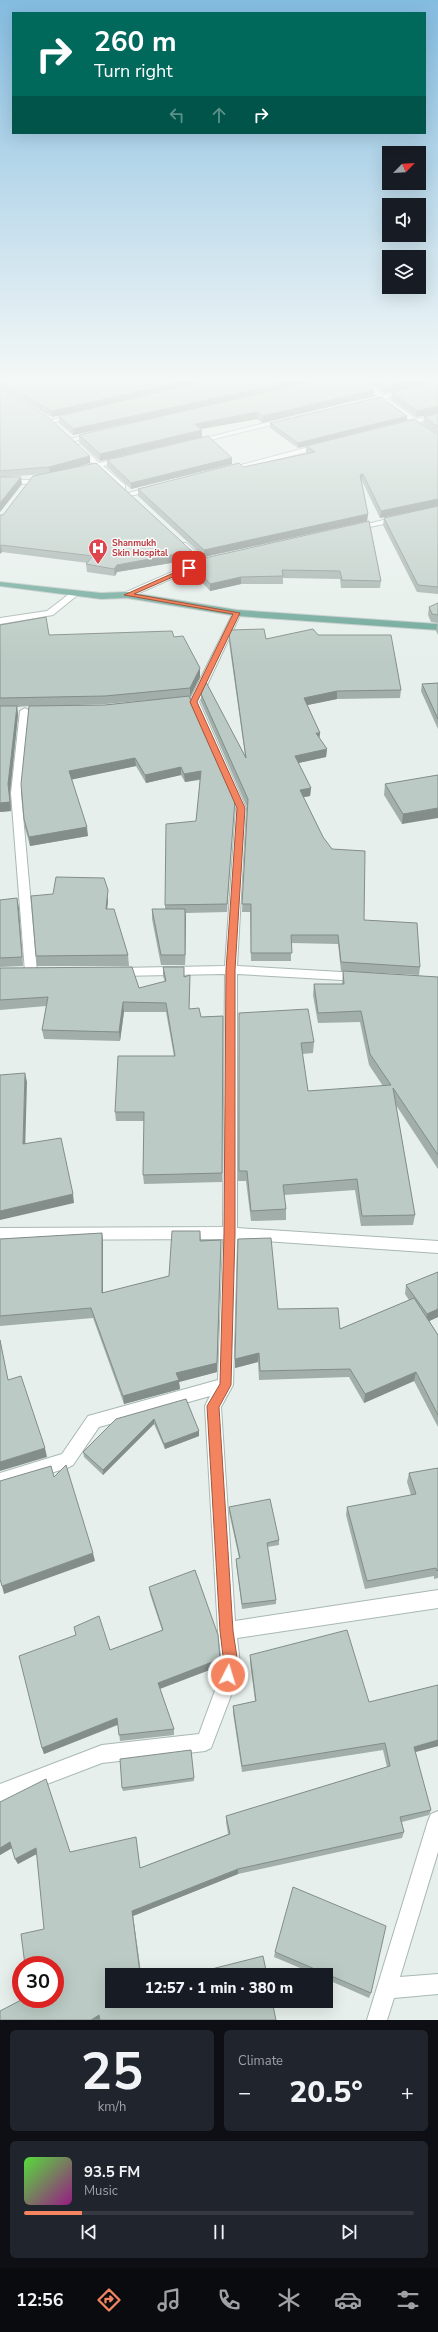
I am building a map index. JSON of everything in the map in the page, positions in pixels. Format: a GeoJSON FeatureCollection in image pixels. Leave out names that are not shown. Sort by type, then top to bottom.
{"type":"FeatureCollection","features":[{"type":"Feature","properties":{"kind":"main road"},"geometry":{"type":"LineString","coordinates":[[0,584],[100,596],[127,595],[237,613],[438,627]]}},
{"type":"Feature","properties":{"kind":"street"},"geometry":{"type":"LineString","coordinates":[[111,476],[139,503]]}},
{"type":"Feature","properties":{"kind":"street"},"geometry":{"type":"LineString","coordinates":[[0,481],[26,485],[50,478]]}},
{"type":"Feature","properties":{"kind":"street"},"geometry":{"type":"LineString","coordinates":[[129,494],[159,486]]}},
{"type":"Feature","properties":{"kind":"street"},"geometry":{"type":"LineString","coordinates":[[346,530],[408,516]]}},
{"type":"Feature","properties":{"kind":"street"},"geometry":{"type":"LineString","coordinates":[[127,595],[205,562],[175,537]]}},
{"type":"Feature","properties":{"kind":"street"},"geometry":{"type":"LineString","coordinates":[[0,621],[50,613],[76,593]]}},
{"type":"Feature","properties":{"kind":"street"},"geometry":{"type":"LineString","coordinates":[[0,1793],[102,1754],[204,1742],[226,1686],[231,1664],[227,1631],[213,1406],[225,1385],[230,1233],[231,970],[241,808],[194,702],[237,613]]}},
{"type":"Feature","properties":{"kind":"street"},"geometry":{"type":"LineString","coordinates":[[180,701],[195,700]]}},
{"type":"Feature","properties":{"kind":"street"},"geometry":{"type":"LineString","coordinates":[[13,711],[29,711],[16,793],[35,972],[16,972]]}},
{"type":"Feature","properties":{"kind":"street"},"geometry":{"type":"LineString","coordinates":[[103,972],[231,970],[374,978]]}},
{"type":"Feature","properties":{"kind":"street"},"geometry":{"type":"LineString","coordinates":[[0,1234],[230,1233],[438,1247]]}},
{"type":"Feature","properties":{"kind":"street"},"geometry":{"type":"LineString","coordinates":[[0,1481],[67,1460],[94,1422],[225,1385]]}},
{"type":"Feature","properties":{"kind":"street"},"geometry":{"type":"LineString","coordinates":[[227,1631],[438,1599]]}},
{"type":"Feature","properties":{"kind":"street"},"geometry":{"type":"LineString","coordinates":[[377,2020],[438,1821]]}},
{"type":"Feature","properties":{"kind":"street"},"geometry":{"type":"LineString","coordinates":[[387,1988],[438,1984]]}},
{"type":"Feature","properties":{"kind":"building"},"geometry":{"type":"Polygon","coordinates":[[[33,476],[110,476],[194,553],[186,557],[182,553],[117,565],[114,569],[86,564],[93,556],[0,546],[0,515],[3,515],[33,476]]]}},
{"type":"Feature","properties":{"kind":"building"},"geometry":{"type":"Polygon","coordinates":[[[124,476],[158,476],[131,483],[124,476]]]}},
{"type":"Feature","properties":{"kind":"building"},"geometry":{"type":"Polygon","coordinates":[[[187,476],[360,476],[368,514],[204,550],[138,489],[187,476]]]}},
{"type":"Feature","properties":{"kind":"building"},"geometry":{"type":"Polygon","coordinates":[[[364,476],[438,476],[438,499],[381,511],[364,476]]]}},
{"type":"Feature","properties":{"kind":"building"},"geometry":{"type":"Polygon","coordinates":[[[0,477],[21,477],[0,503],[0,477]]]}},
{"type":"Feature","properties":{"kind":"building"},"geometry":{"type":"Polygon","coordinates":[[[438,506],[438,587],[418,585],[384,518],[438,506]]]}},
{"type":"Feature","properties":{"kind":"building"},"geometry":{"type":"Polygon","coordinates":[[[369,521],[381,581],[342,580],[340,571],[282,570],[283,576],[241,577],[210,584],[192,564],[205,558],[369,521]]]}},
{"type":"Feature","properties":{"kind":"building"},"geometry":{"type":"Polygon","coordinates":[[[438,603],[438,615],[432,614],[429,607],[438,603]]]}},
{"type":"Feature","properties":{"kind":"building"},"geometry":{"type":"Polygon","coordinates":[[[46,617],[49,635],[172,631],[174,637],[183,636],[200,668],[190,688],[105,696],[0,698],[0,625],[46,617]]]}},
{"type":"Feature","properties":{"kind":"building"},"geometry":{"type":"Polygon","coordinates":[[[264,629],[266,639],[313,629],[318,635],[391,635],[401,690],[337,691],[304,698],[320,733],[316,733],[327,749],[295,756],[311,788],[300,790],[323,837],[332,849],[365,851],[364,920],[417,923],[420,967],[341,962],[338,935],[291,935],[292,953],[251,953],[251,904],[242,904],[248,799],[201,694],[206,682],[246,758],[229,634],[231,630],[264,629]]]}},
{"type":"Feature","properties":{"kind":"building"},"geometry":{"type":"Polygon","coordinates":[[[438,683],[438,719],[422,684],[438,683]]]}},
{"type":"Feature","properties":{"kind":"building"},"geometry":{"type":"Polygon","coordinates":[[[189,696],[235,800],[227,904],[165,905],[166,824],[196,821],[201,771],[184,774],[181,767],[145,775],[135,758],[69,771],[87,827],[29,837],[24,819],[21,784],[29,706],[105,705],[189,696]]]}},
{"type":"Feature","properties":{"kind":"building"},"geometry":{"type":"Polygon","coordinates":[[[0,706],[17,706],[8,784],[10,802],[0,803],[0,706]]]}},
{"type":"Feature","properties":{"kind":"building"},"geometry":{"type":"Polygon","coordinates":[[[438,775],[438,808],[403,814],[385,784],[438,775]]]}},
{"type":"Feature","properties":{"kind":"building"},"geometry":{"type":"Polygon","coordinates":[[[56,877],[104,878],[108,890],[106,909],[114,909],[128,955],[36,956],[31,896],[53,894],[56,877]]]}},
{"type":"Feature","properties":{"kind":"building"},"geometry":{"type":"Polygon","coordinates":[[[17,898],[22,957],[0,958],[0,900],[17,898]]]}},
{"type":"Feature","properties":{"kind":"building"},"geometry":{"type":"Polygon","coordinates":[[[152,909],[185,909],[185,955],[161,955],[152,909]]]}},
{"type":"Feature","properties":{"kind":"building"},"geometry":{"type":"Polygon","coordinates":[[[132,967],[139,988],[166,981],[163,967],[184,967],[184,977],[190,975],[189,1009],[199,1008],[201,1017],[223,1016],[222,1173],[143,1175],[144,1112],[115,1112],[118,1056],[175,1056],[166,1003],[123,1002],[119,1032],[42,1030],[48,997],[0,1000],[0,968],[132,967]]]}},
{"type":"Feature","properties":{"kind":"building"},"geometry":{"type":"Polygon","coordinates":[[[343,971],[438,977],[438,1155],[393,1088],[415,1215],[362,1216],[357,1179],[283,1185],[286,1209],[251,1211],[247,1171],[239,1171],[239,1013],[308,1009],[314,1042],[301,1043],[308,1091],[391,1085],[370,1054],[361,1011],[318,1013],[314,984],[344,984],[343,971]]]}},
{"type":"Feature","properties":{"kind":"building"},"geometry":{"type":"Polygon","coordinates":[[[25,1073],[23,1144],[61,1138],[73,1194],[0,1211],[0,1075],[25,1073]]]}},
{"type":"Feature","properties":{"kind":"building"},"geometry":{"type":"Polygon","coordinates":[[[172,1231],[200,1231],[200,1241],[221,1240],[217,1363],[176,1373],[179,1380],[123,1396],[91,1308],[0,1316],[0,1239],[102,1233],[102,1293],[169,1276],[172,1231]]]}},
{"type":"Feature","properties":{"kind":"building"},"geometry":{"type":"Polygon","coordinates":[[[271,1238],[278,1309],[338,1308],[340,1329],[414,1298],[438,1335],[438,1415],[416,1372],[365,1394],[350,1369],[260,1371],[259,1353],[235,1359],[238,1239],[271,1238]]]}},
{"type":"Feature","properties":{"kind":"building"},"geometry":{"type":"Polygon","coordinates":[[[438,1272],[438,1309],[427,1314],[406,1285],[438,1272]]]}},
{"type":"Feature","properties":{"kind":"building"},"geometry":{"type":"Polygon","coordinates":[[[0,1340],[8,1380],[21,1376],[45,1448],[0,1462],[0,1340]]]}},
{"type":"Feature","properties":{"kind":"building"},"geometry":{"type":"Polygon","coordinates":[[[186,1399],[199,1431],[164,1444],[154,1419],[103,1470],[83,1452],[116,1419],[186,1399]]]}},
{"type":"Feature","properties":{"kind":"building"},"geometry":{"type":"Polygon","coordinates":[[[66,1465],[93,1553],[2,1586],[0,1579],[0,1481],[51,1466],[54,1477],[66,1465]]]}},
{"type":"Feature","properties":{"kind":"building"},"geometry":{"type":"Polygon","coordinates":[[[438,1468],[438,1570],[437,1571],[436,1568],[367,1581],[347,1507],[416,1494],[409,1473],[438,1468]]]}},
{"type":"Feature","properties":{"kind":"building"},"geometry":{"type":"Polygon","coordinates":[[[270,1499],[279,1540],[267,1543],[276,1600],[242,1604],[236,1559],[240,1558],[229,1507],[270,1499]]]}},
{"type":"Feature","properties":{"kind":"building"},"geometry":{"type":"Polygon","coordinates":[[[195,1570],[218,1635],[220,1659],[158,1683],[174,1729],[119,1735],[117,1718],[42,1748],[19,1656],[76,1635],[74,1627],[99,1616],[110,1650],[163,1630],[149,1587],[195,1570]]]}},
{"type":"Feature","properties":{"kind":"building"},"geometry":{"type":"Polygon","coordinates":[[[347,1630],[369,1702],[438,1685],[438,1740],[414,1747],[431,1810],[400,1817],[404,1832],[238,1869],[132,1911],[139,1968],[105,1968],[105,2008],[273,2008],[276,2020],[100,2020],[99,2015],[91,2020],[0,2020],[0,2011],[12,2005],[12,2008],[64,2008],[64,1956],[24,1956],[21,1934],[44,1929],[36,1848],[15,1859],[10,1842],[0,1848],[0,1802],[46,1779],[70,1852],[136,1837],[140,1868],[230,1834],[226,1816],[390,1766],[385,1743],[242,1766],[233,1706],[256,1701],[250,1655],[347,1630]]]}},
{"type":"Feature","properties":{"kind":"building"},"geometry":{"type":"Polygon","coordinates":[[[191,1750],[194,1778],[122,1788],[120,1759],[191,1750]]]}},
{"type":"Feature","properties":{"kind":"building"},"geometry":{"type":"Polygon","coordinates":[[[293,1887],[386,1926],[371,1993],[333,1977],[333,1968],[312,1968],[275,1952],[293,1887]]]}},
{"type":"Feature","properties":{"kind":"building"},"geometry":{"type":"Polygon","coordinates":[[[263,1956],[266,1968],[216,1968],[263,1956]]]}},
{"type":"Feature","properties":{"kind":"place","name":"Shanmukh Skin Hospital"},"geometry":{"type":"Point","coordinates":[98,565]}},
{"type":"Feature","properties":{"kind":"route"},"geometry":{"type":"LineString","coordinates":[[189,568],[127,595],[237,613],[194,702],[241,808],[231,970],[230,1233],[225,1385],[213,1406],[227,1631],[231,1664],[228,1675]]}}]}
